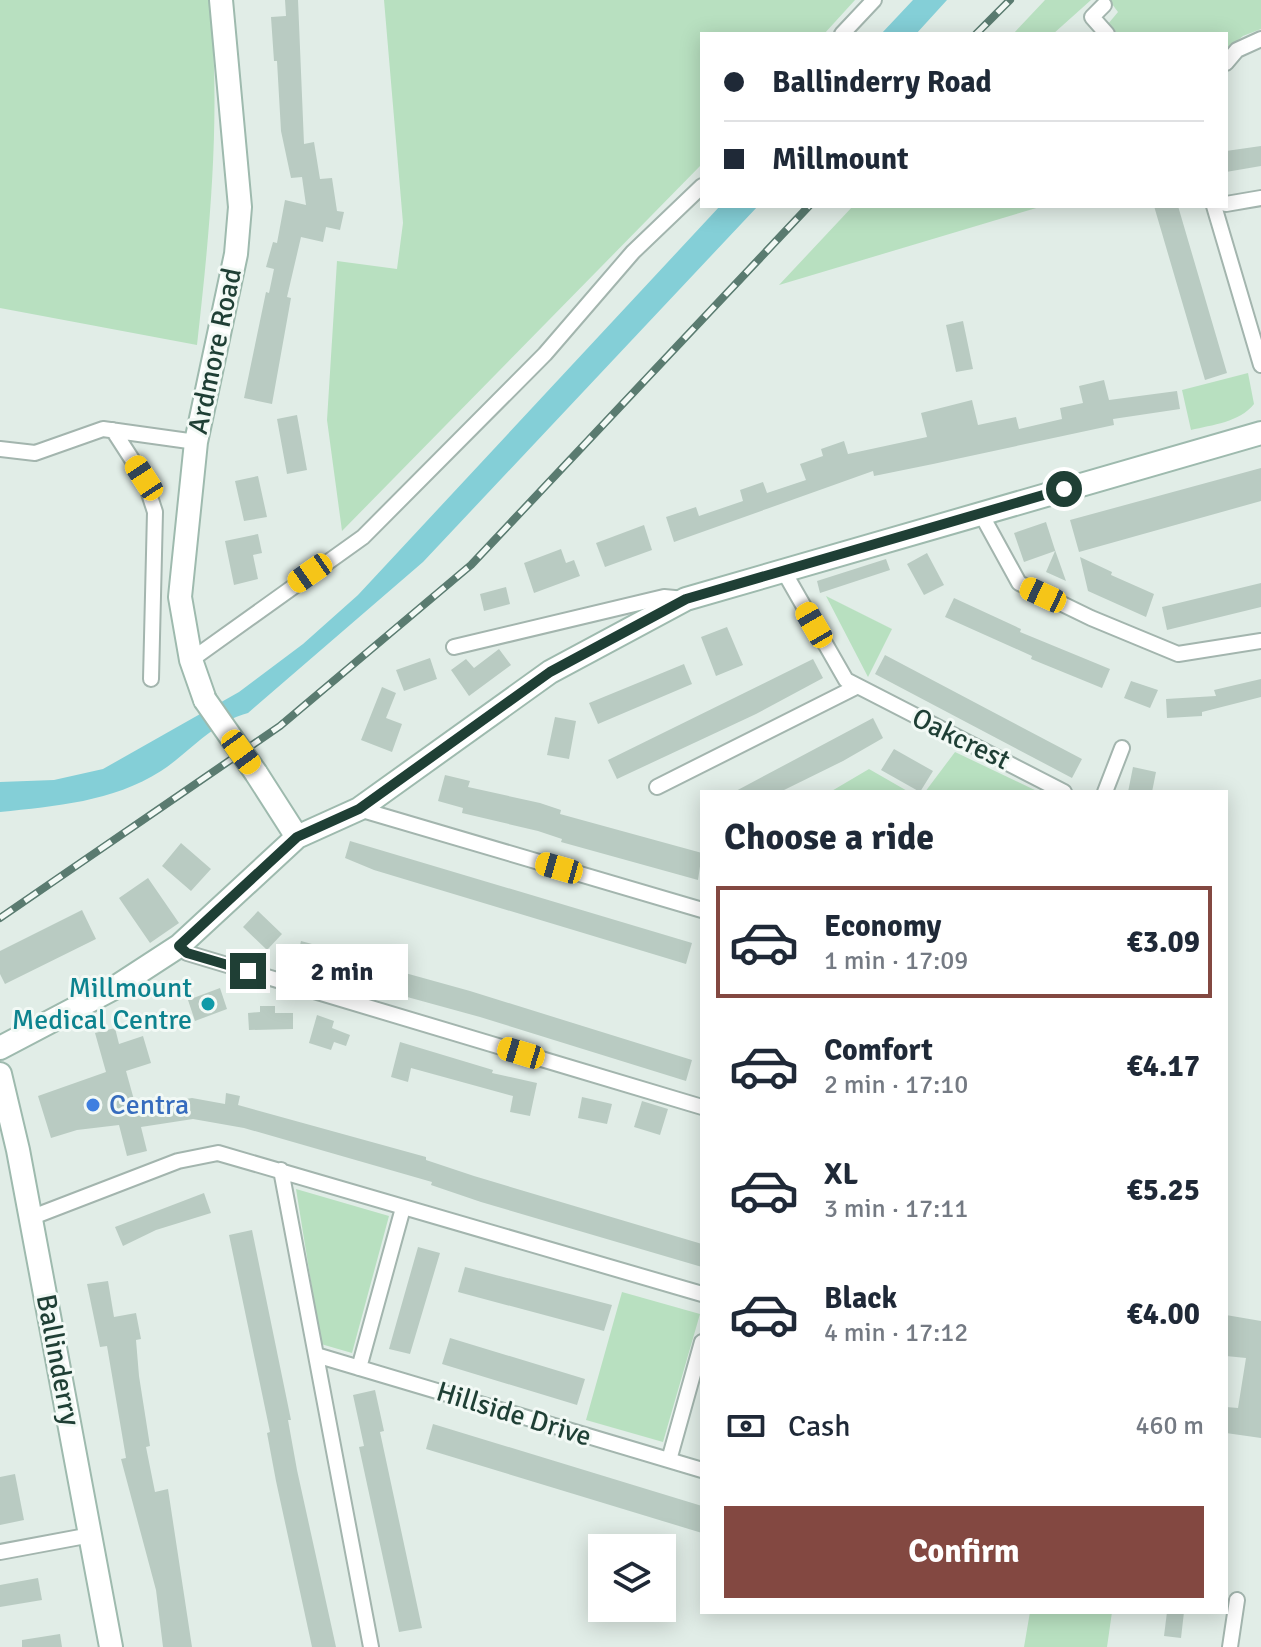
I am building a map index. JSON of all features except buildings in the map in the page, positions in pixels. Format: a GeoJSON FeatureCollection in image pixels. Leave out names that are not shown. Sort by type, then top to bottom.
{"type":"FeatureCollection","features":[{"type":"Feature","properties":{"kind":"street","name":"Ardmore Road"},"geometry":{"type":"LineString","coordinates":[[221,0],[240,207],[236,254],[196,442],[180,597],[191,660],[205,700],[297,837]]}},
{"type":"Feature","properties":{"kind":"street"},"geometry":{"type":"LineString","coordinates":[[844,32],[874,0]]}},
{"type":"Feature","properties":{"kind":"street"},"geometry":{"type":"LineString","coordinates":[[1104,5],[1092,17],[1105,32]]}},
{"type":"Feature","properties":{"kind":"street"},"geometry":{"type":"LineString","coordinates":[[1228,61],[1237,50],[1261,39]]}},
{"type":"Feature","properties":{"kind":"street"},"geometry":{"type":"LineString","coordinates":[[191,660],[363,537],[545,354],[633,252],[700,188]]}},
{"type":"Feature","properties":{"kind":"street"},"geometry":{"type":"LineString","coordinates":[[1228,204],[1261,198]]}},
{"type":"Feature","properties":{"kind":"street"},"geometry":{"type":"LineString","coordinates":[[1216,208],[1261,365]]}},
{"type":"Feature","properties":{"kind":"street"},"geometry":{"type":"LineString","coordinates":[[0,449],[35,453],[103,429],[196,442]]}},
{"type":"Feature","properties":{"kind":"street"},"geometry":{"type":"LineString","coordinates":[[113,430],[144,478],[155,512],[151,679]]}},
{"type":"Feature","properties":{"kind":"street"},"geometry":{"type":"LineString","coordinates":[[0,1048],[116,987],[179,946],[297,837],[359,809],[550,672],[686,599],[1261,433]]}},
{"type":"Feature","properties":{"kind":"street"},"geometry":{"type":"LineString","coordinates":[[980,512],[1019,583],[1091,618],[1178,654],[1261,641]]}},
{"type":"Feature","properties":{"kind":"street","name":"Oakcrest"},"geometry":{"type":"LineString","coordinates":[[783,570],[846,680],[1060,790]]}},
{"type":"Feature","properties":{"kind":"street"},"geometry":{"type":"LineString","coordinates":[[454,647],[664,597],[686,599]]}},
{"type":"Feature","properties":{"kind":"street"},"geometry":{"type":"LineString","coordinates":[[657,787],[856,687]]}},
{"type":"Feature","properties":{"kind":"street"},"geometry":{"type":"LineString","coordinates":[[1106,790],[1122,748]]}},
{"type":"Feature","properties":{"kind":"street"},"geometry":{"type":"LineString","coordinates":[[359,809],[700,909]]}},
{"type":"Feature","properties":{"kind":"street"},"geometry":{"type":"LineString","coordinates":[[179,946],[187,953],[700,1106]]}},
{"type":"Feature","properties":{"kind":"street","name":"Ballinderry"},"geometry":{"type":"LineString","coordinates":[[0,1074],[111,1647]]}},
{"type":"Feature","properties":{"kind":"street"},"geometry":{"type":"LineString","coordinates":[[30,1218],[178,1161],[218,1153],[700,1293]]}},
{"type":"Feature","properties":{"kind":"street"},"geometry":{"type":"LineString","coordinates":[[281,1170],[371,1647]]}},
{"type":"Feature","properties":{"kind":"street"},"geometry":{"type":"LineString","coordinates":[[359,1368],[403,1208]]}},
{"type":"Feature","properties":{"kind":"street"},"geometry":{"type":"LineString","coordinates":[[669,1460],[700,1349]]}},
{"type":"Feature","properties":{"kind":"street","name":"Hillside Drive"},"geometry":{"type":"LineString","coordinates":[[316,1355],[700,1469]]}},
{"type":"Feature","properties":{"kind":"street"},"geometry":{"type":"LineString","coordinates":[[0,1552],[91,1535]]}},
{"type":"Feature","properties":{"kind":"street"},"geometry":{"type":"LineString","coordinates":[[1230,1647],[1237,1600]]}},
{"type":"Feature","properties":{"kind":"green space"},"geometry":{"type":"Polygon","coordinates":[[[0,0],[210,0],[214,130],[210,216],[197,345],[0,308],[0,0]]]}},
{"type":"Feature","properties":{"kind":"green space"},"geometry":{"type":"Polygon","coordinates":[[[384,0],[855,0],[826,32],[700,32],[700,166],[342,531],[327,420],[337,261],[397,269],[403,223],[384,0]]]}},
{"type":"Feature","properties":{"kind":"green space"},"geometry":{"type":"Polygon","coordinates":[[[1045,0],[1091,0],[1055,32],[1015,32],[1045,0]]]}},
{"type":"Feature","properties":{"kind":"green space"},"geometry":{"type":"Polygon","coordinates":[[[1109,0],[1261,0],[1261,29],[1243,36],[1228,48],[1228,32],[1116,32],[1108,24],[1118,12],[1109,0]]]}},
{"type":"Feature","properties":{"kind":"green space"},"geometry":{"type":"Polygon","coordinates":[[[851,208],[1036,208],[779,285],[851,208]]]}},
{"type":"Feature","properties":{"kind":"green space"},"geometry":{"type":"Polygon","coordinates":[[[1248,373],[1254,404],[1248,410],[1225,422],[1191,430],[1182,390],[1248,373]]]}},
{"type":"Feature","properties":{"kind":"green space"},"geometry":{"type":"Polygon","coordinates":[[[826,596],[892,629],[868,677],[826,596]]]}},
{"type":"Feature","properties":{"kind":"green space"},"geometry":{"type":"Polygon","coordinates":[[[955,752],[1035,790],[926,790],[955,752]]]}},
{"type":"Feature","properties":{"kind":"green space"},"geometry":{"type":"Polygon","coordinates":[[[869,769],[906,790],[833,790],[869,769]]]}},
{"type":"Feature","properties":{"kind":"green space"},"geometry":{"type":"Polygon","coordinates":[[[296,1189],[389,1216],[352,1353],[321,1344],[296,1189]]]}},
{"type":"Feature","properties":{"kind":"green space"},"geometry":{"type":"Polygon","coordinates":[[[622,1292],[700,1314],[663,1442],[586,1420],[622,1292]]]}},
{"type":"Feature","properties":{"kind":"green space"},"geometry":{"type":"Polygon","coordinates":[[[1030,1614],[1112,1614],[1107,1647],[1024,1647],[1030,1614]]]}},
{"type":"Feature","properties":{"kind":"water"},"geometry":{"type":"Polygon","coordinates":[[[913,0],[947,0],[918,32],[883,32],[913,0]]]}},
{"type":"Feature","properties":{"kind":"water"},"geometry":{"type":"Polygon","coordinates":[[[718,208],[756,208],[423,562],[248,713],[224,723],[161,771],[123,790],[83,801],[0,812],[0,782],[54,780],[103,769],[239,692],[303,644],[358,595],[718,208]]]}},
{"type":"Feature","properties":{"kind":"railway"},"geometry":{"type":"LineString","coordinates":[[978,32],[1010,0]]}},
{"type":"Feature","properties":{"kind":"railway"},"geometry":{"type":"LineString","coordinates":[[0,918],[280,726],[471,565],[807,208]]}},
{"type":"Feature","properties":{"kind":"place","name":"Millmount Medical Centre"},"geometry":{"type":"Point","coordinates":[208,1004]}},
{"type":"Feature","properties":{"kind":"place","name":"Centra"},"geometry":{"type":"Point","coordinates":[93,1105]}},
{"type":"Feature","properties":{"kind":"route"},"geometry":{"type":"LineString","coordinates":[[248,971],[187,953],[179,946],[297,837],[359,809],[550,672],[686,599],[1064,489]]}}]}
